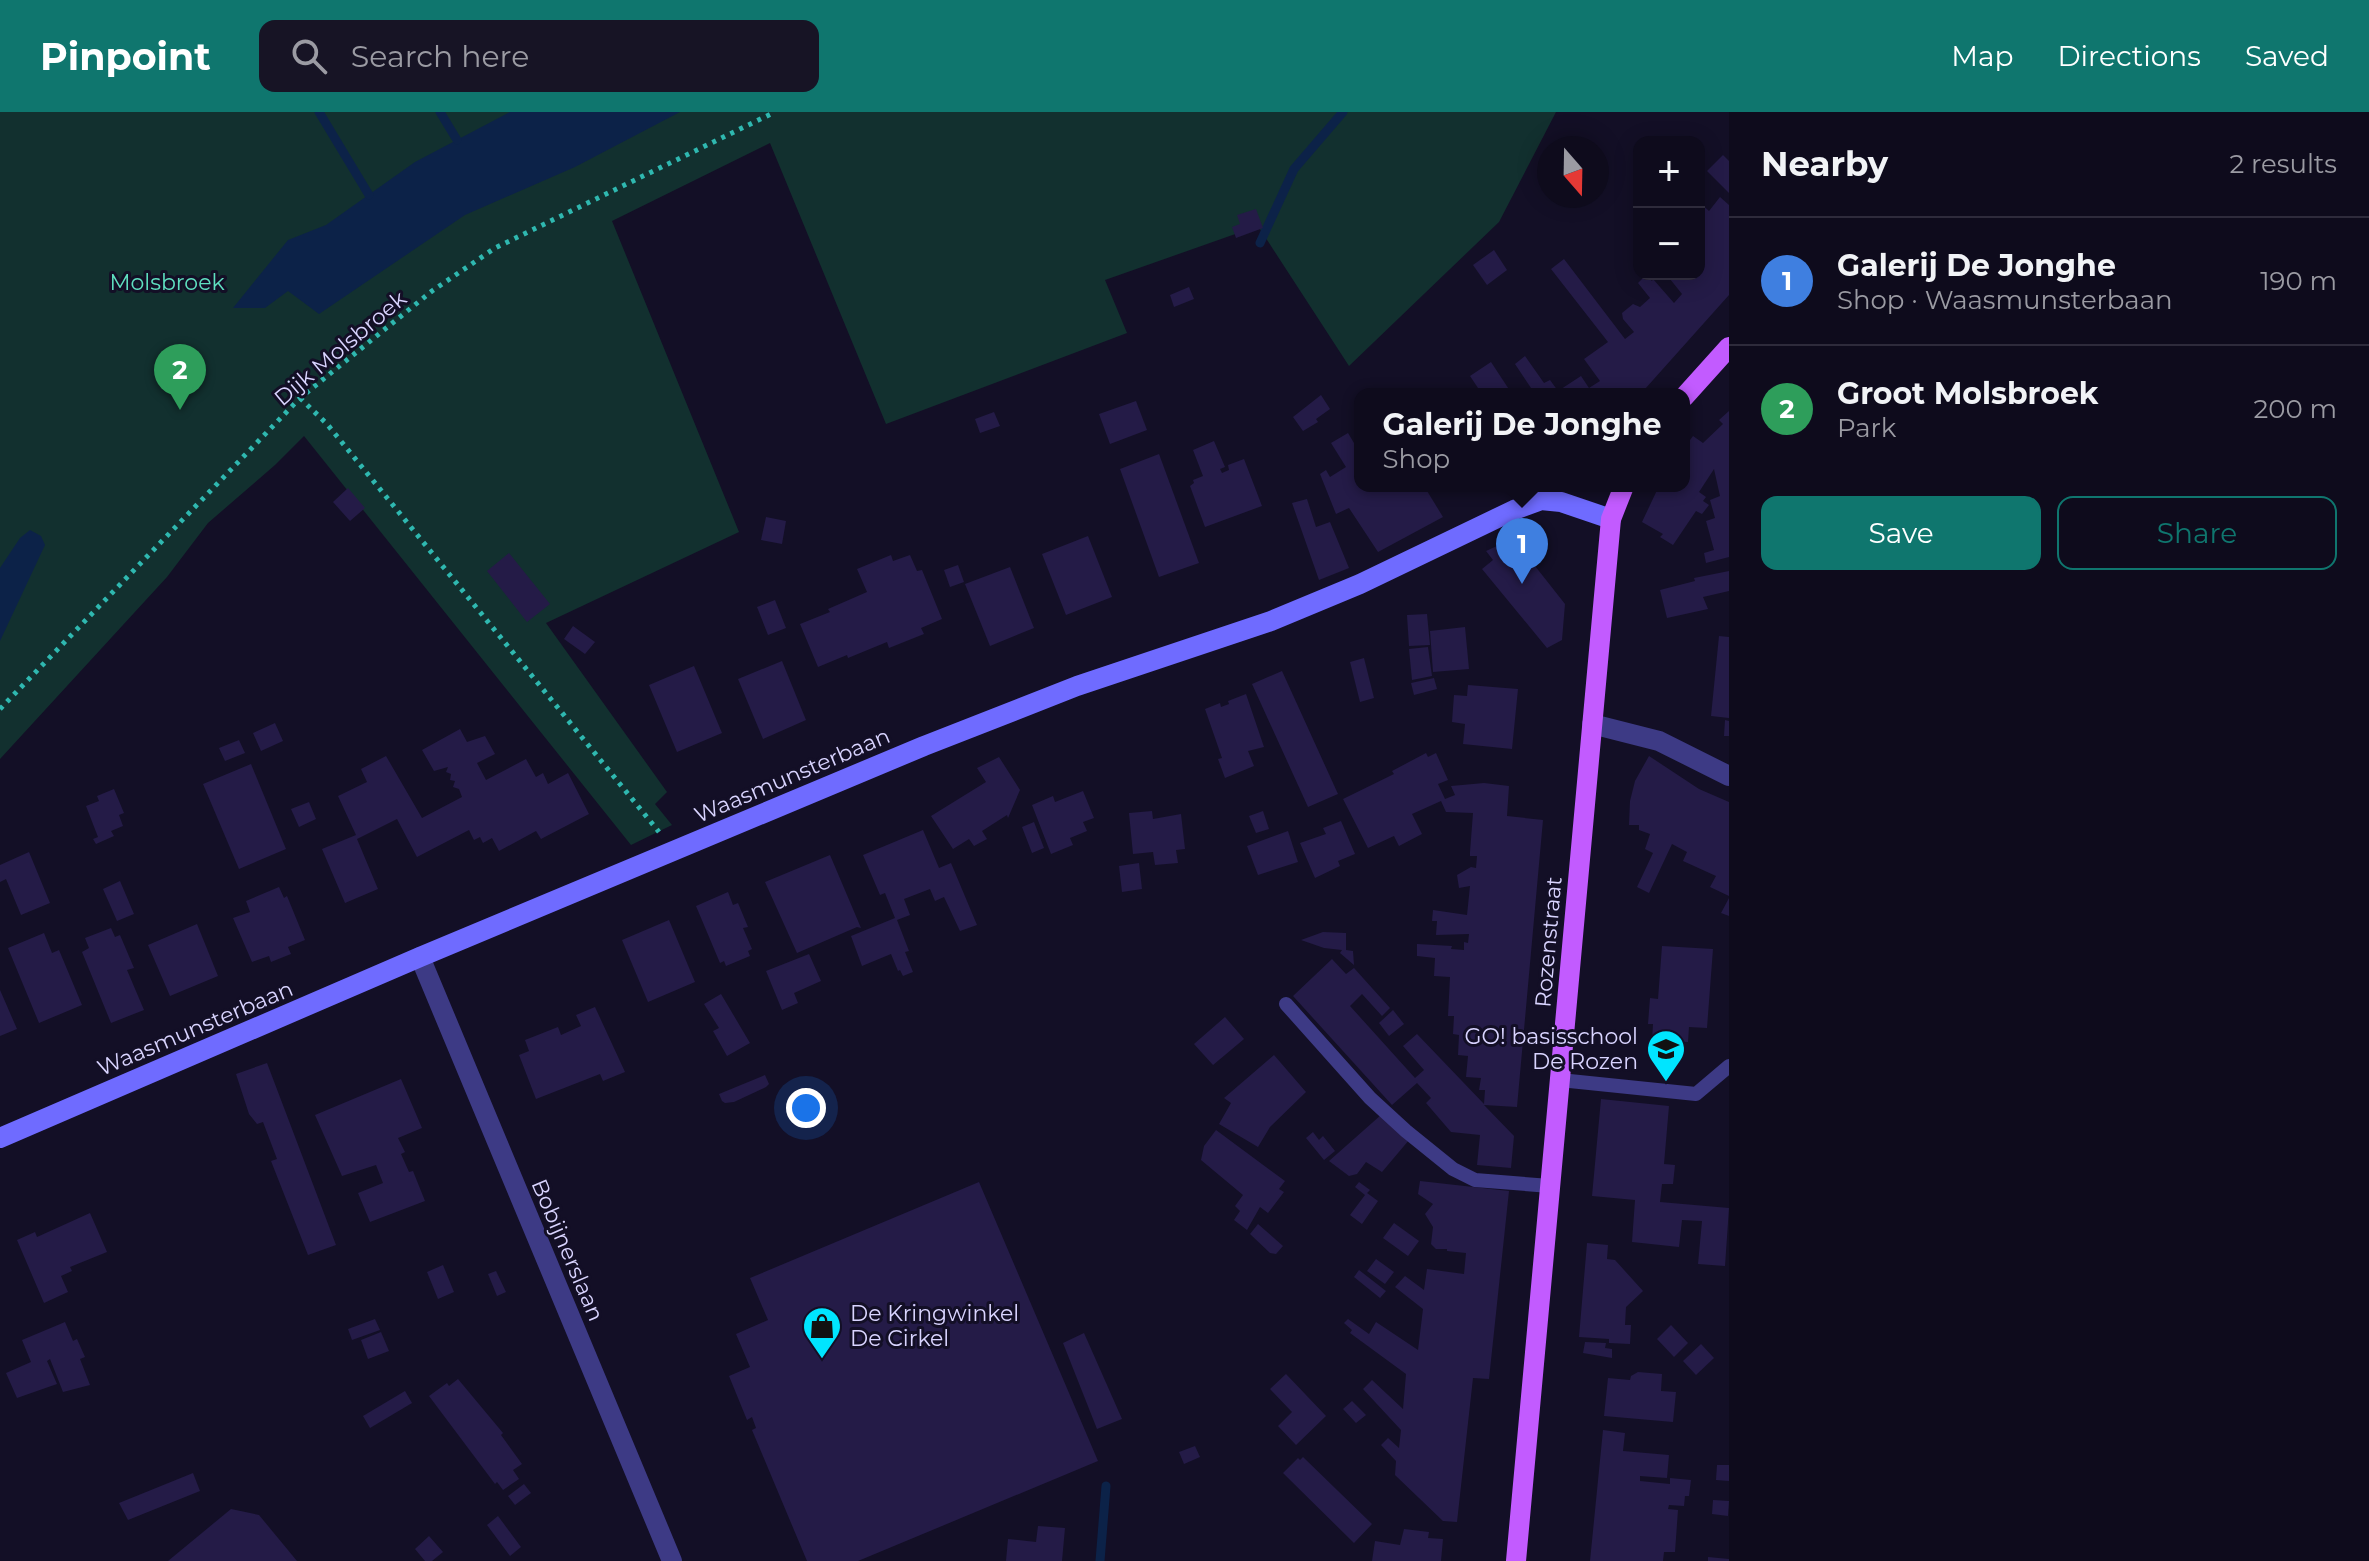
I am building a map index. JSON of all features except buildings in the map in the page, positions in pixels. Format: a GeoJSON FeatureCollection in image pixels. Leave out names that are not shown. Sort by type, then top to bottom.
{"type":"FeatureCollection","features":[{"type":"Feature","properties":{"kind":"main road"},"geometry":{"type":"LineString","coordinates":[[1690,390],[1729,347]]}},
{"type":"Feature","properties":{"kind":"main road","name":"Rozenstraat"},"geometry":{"type":"LineString","coordinates":[[1516,1561],[1611,519],[1622,492]]}},
{"type":"Feature","properties":{"kind":"street","name":"Waasmunsterbaan"},"geometry":{"type":"LineString","coordinates":[[0,1138],[420,957],[924,746],[1077,686],[1271,621],[1360,584],[1490,520],[1541,500],[1561,502],[1611,519]]}},
{"type":"Feature","properties":{"kind":"street"},"geometry":{"type":"LineString","coordinates":[[1592,724],[1659,741],[1729,776]]}},
{"type":"Feature","properties":{"kind":"street","name":"Bobijnerslaan"},"geometry":{"type":"LineString","coordinates":[[420,957],[672,1561]]}},
{"type":"Feature","properties":{"kind":"lane"},"geometry":{"type":"LineString","coordinates":[[1286,1004],[1370,1098],[1453,1169],[1475,1180],[1550,1186]]}},
{"type":"Feature","properties":{"kind":"lane"},"geometry":{"type":"LineString","coordinates":[[1560,1080],[1696,1094],[1729,1066]]}},
{"type":"Feature","properties":{"kind":"path","name":"Dijk Molsbroek"},"geometry":{"type":"LineString","coordinates":[[0,709],[300,398],[432,291],[495,248],[775,112]]}},
{"type":"Feature","properties":{"kind":"path"},"geometry":{"type":"LineString","coordinates":[[300,398],[327,424],[677,850]]}},
{"type":"Feature","properties":{"kind":"green space","name":"Molsbroek"},"geometry":{"type":"Polygon","coordinates":[[[0,112],[1556,112],[1544,136],[1537,136],[1537,149],[1499,222],[1349,366],[1258,226],[1105,280],[1127,333],[886,424],[770,143],[612,221],[739,532],[546,623],[667,792],[655,804],[672,825],[631,845],[304,436],[208,523],[167,577],[0,759],[0,112]]]}},
{"type":"Feature","properties":{"kind":"water"},"geometry":{"type":"Polygon","coordinates":[[[510,112],[680,112],[575,167],[465,215],[319,314],[288,291],[265,308],[233,308],[288,240],[326,225],[415,162],[510,112]]]}},
{"type":"Feature","properties":{"kind":"water"},"geometry":{"type":"Polygon","coordinates":[[[30,530],[41,536],[45,545],[0,641],[0,568],[20,538],[30,530]]]}},
{"type":"Feature","properties":{"kind":"waterway"},"geometry":{"type":"LineString","coordinates":[[319,112],[369,195]]}},
{"type":"Feature","properties":{"kind":"waterway"},"geometry":{"type":"LineString","coordinates":[[440,112],[457,140]]}},
{"type":"Feature","properties":{"kind":"waterway"},"geometry":{"type":"LineString","coordinates":[[1260,243],[1294,169],[1343,112]]}},
{"type":"Feature","properties":{"kind":"waterway"},"geometry":{"type":"LineString","coordinates":[[1100,1561],[1106,1486]]}},
{"type":"Feature","properties":{"kind":"place","name":"Groot Molsbroek"},"geometry":{"type":"Point","coordinates":[180,410]}},
{"type":"Feature","properties":{"kind":"place","name":"Galerij De Jonghe"},"geometry":{"type":"Point","coordinates":[1522,584]}},
{"type":"Feature","properties":{"kind":"place","name":"GO! basisschool De Rozen"},"geometry":{"type":"Point","coordinates":[1666,1083]}},
{"type":"Feature","properties":{"kind":"place","name":"De Kringwinkel De Cirkel"},"geometry":{"type":"Point","coordinates":[822,1360]}}]}
